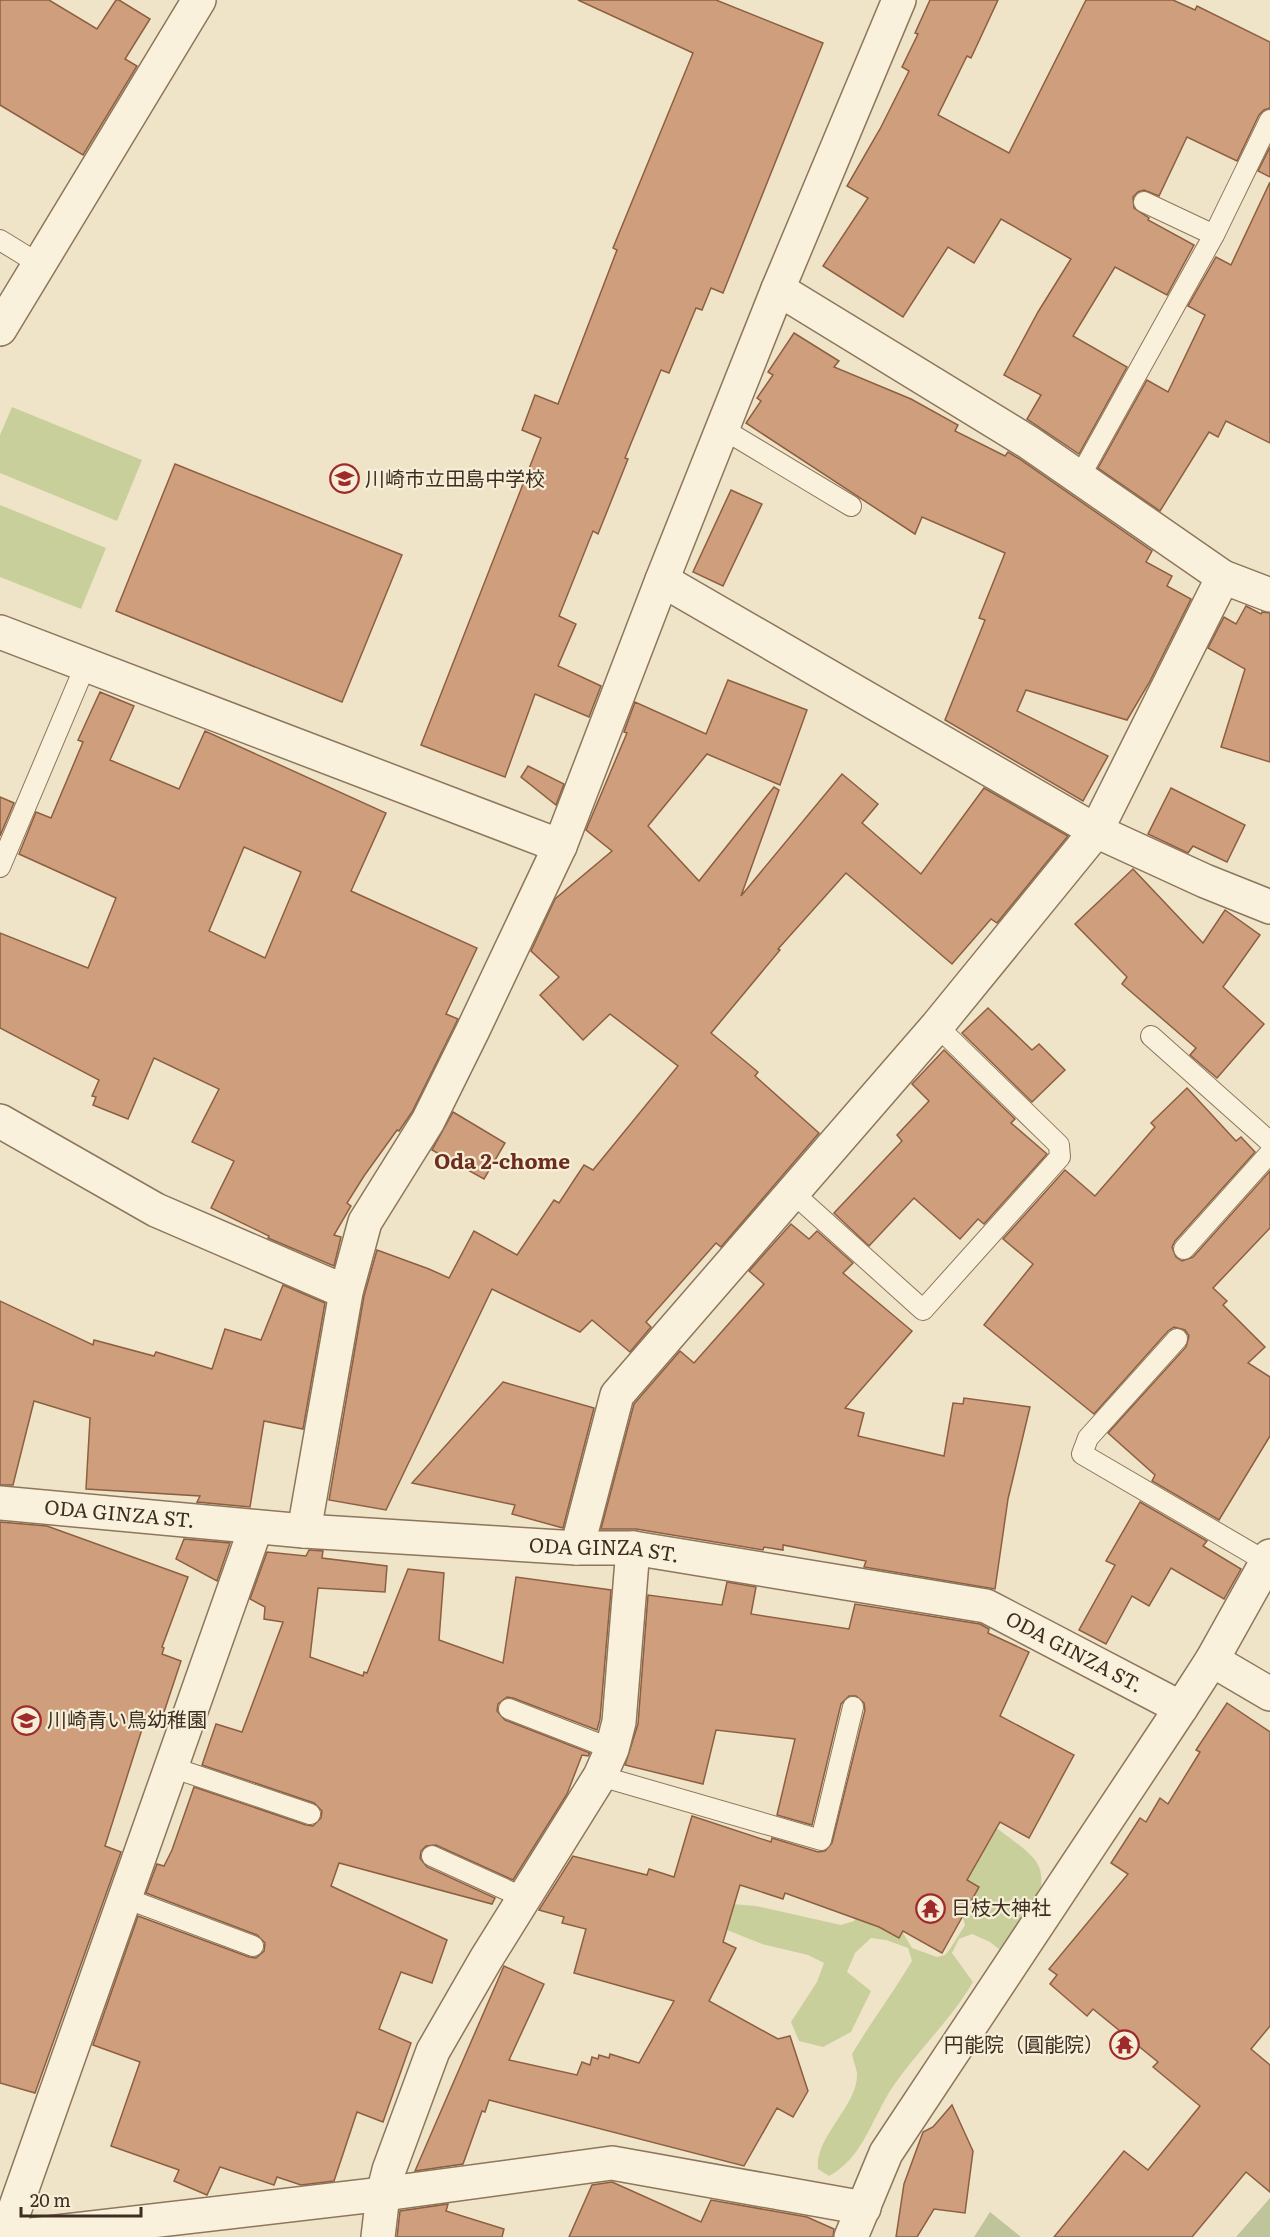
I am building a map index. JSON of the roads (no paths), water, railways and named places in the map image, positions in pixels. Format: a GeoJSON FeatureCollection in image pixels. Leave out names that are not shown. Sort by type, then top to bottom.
{"type":"FeatureCollection","features":[{"type":"Feature","properties":{"kind":"street"},"geometry":{"type":"LineString","coordinates":[[0,329],[199,0]]}},
{"type":"Feature","properties":{"kind":"street"},"geometry":{"type":"LineString","coordinates":[[304,1531],[346,1292],[365,1222],[428,1121],[560,846],[662,580],[778,289],[899,0]]}},
{"type":"Feature","properties":{"kind":"street"},"geometry":{"type":"LineString","coordinates":[[778,289],[1028,442],[1223,577],[1270,595]]}},
{"type":"Feature","properties":{"kind":"street"},"geometry":{"type":"LineString","coordinates":[[577,1548],[617,1395],[937,1026],[1096,831],[1223,577]]}},
{"type":"Feature","properties":{"kind":"street"},"geometry":{"type":"LineString","coordinates":[[662,580],[1096,831],[1204,881],[1270,907]]}},
{"type":"Feature","properties":{"kind":"street"},"geometry":{"type":"LineString","coordinates":[[0,632],[560,846]]}},
{"type":"Feature","properties":{"kind":"street"},"geometry":{"type":"LineString","coordinates":[[0,1121],[156,1210],[346,1292]]}},
{"type":"Feature","properties":{"kind":"street","name":"ODA GINZA ST."},"geometry":{"type":"LineString","coordinates":[[0,1503],[304,1531],[577,1548],[633,1548],[986,1606],[1181,1708]]}},
{"type":"Feature","properties":{"kind":"street"},"geometry":{"type":"LineString","coordinates":[[5,2237],[256,1527]]}},
{"type":"Feature","properties":{"kind":"street"},"geometry":{"type":"LineString","coordinates":[[378,2237],[383,2194],[389,2170],[433,2051],[606,1762],[620,1722],[633,1548]]}},
{"type":"Feature","properties":{"kind":"street"},"geometry":{"type":"LineString","coordinates":[[14,2237],[383,2194],[612,2163],[857,2223],[886,2153],[1212,1660],[1268,1559]]}},
{"type":"Feature","properties":{"kind":"street"},"geometry":{"type":"LineString","coordinates":[[1212,1660],[1270,1694]]}},
{"type":"Feature","properties":{"kind":"lane"},"geometry":{"type":"LineString","coordinates":[[1080,478],[1214,236],[1270,120]]}},
{"type":"Feature","properties":{"kind":"lane"},"geometry":{"type":"LineString","coordinates":[[1144,202],[1214,236]]}},
{"type":"Feature","properties":{"kind":"lane"},"geometry":{"type":"LineString","coordinates":[[0,240],[39,264]]}},
{"type":"Feature","properties":{"kind":"lane"},"geometry":{"type":"LineString","coordinates":[[723,429],[851,506]]}},
{"type":"Feature","properties":{"kind":"lane"},"geometry":{"type":"LineString","coordinates":[[0,867],[86,664]]}},
{"type":"Feature","properties":{"kind":"lane"},"geometry":{"type":"LineString","coordinates":[[792,1192],[923,1310],[1060,1157],[1059,1145],[937,1026]]}},
{"type":"Feature","properties":{"kind":"lane"},"geometry":{"type":"LineString","coordinates":[[1151,1036],[1270,1142]]}},
{"type":"Feature","properties":{"kind":"lane"},"geometry":{"type":"LineString","coordinates":[[1184,1249],[1270,1153]]}},
{"type":"Feature","properties":{"kind":"lane"},"geometry":{"type":"LineString","coordinates":[[1177,1339],[1088,1438],[1082,1454],[1268,1559]]}},
{"type":"Feature","properties":{"kind":"lane"},"geometry":{"type":"LineString","coordinates":[[509,1709],[606,1762],[821,1840],[853,1707]]}},
{"type":"Feature","properties":{"kind":"lane"},"geometry":{"type":"LineString","coordinates":[[171,1767],[310,1814]]}},
{"type":"Feature","properties":{"kind":"lane"},"geometry":{"type":"LineString","coordinates":[[432,1856],[524,1898]]}},
{"type":"Feature","properties":{"kind":"lane"},"geometry":{"type":"LineString","coordinates":[[125,1898],[253,1946]]}},
{"type":"Feature","properties":{"kind":"place","name":"川崎市立田島中学校"},"geometry":{"type":"Point","coordinates":[344,479]}},
{"type":"Feature","properties":{"kind":"place","name":"川崎青い鳥幼稚園"},"geometry":{"type":"Point","coordinates":[26,1720]}},
{"type":"Feature","properties":{"kind":"place","name":"日枝大神社"},"geometry":{"type":"Point","coordinates":[930,1908]}},
{"type":"Feature","properties":{"kind":"place","name":"円能院（圓能院）"},"geometry":{"type":"Point","coordinates":[1125,2045]}},
{"type":"Feature","properties":{"kind":"district","name":"Oda 2-chome"},"geometry":{"type":"Point","coordinates":[502,1162]}}]}
